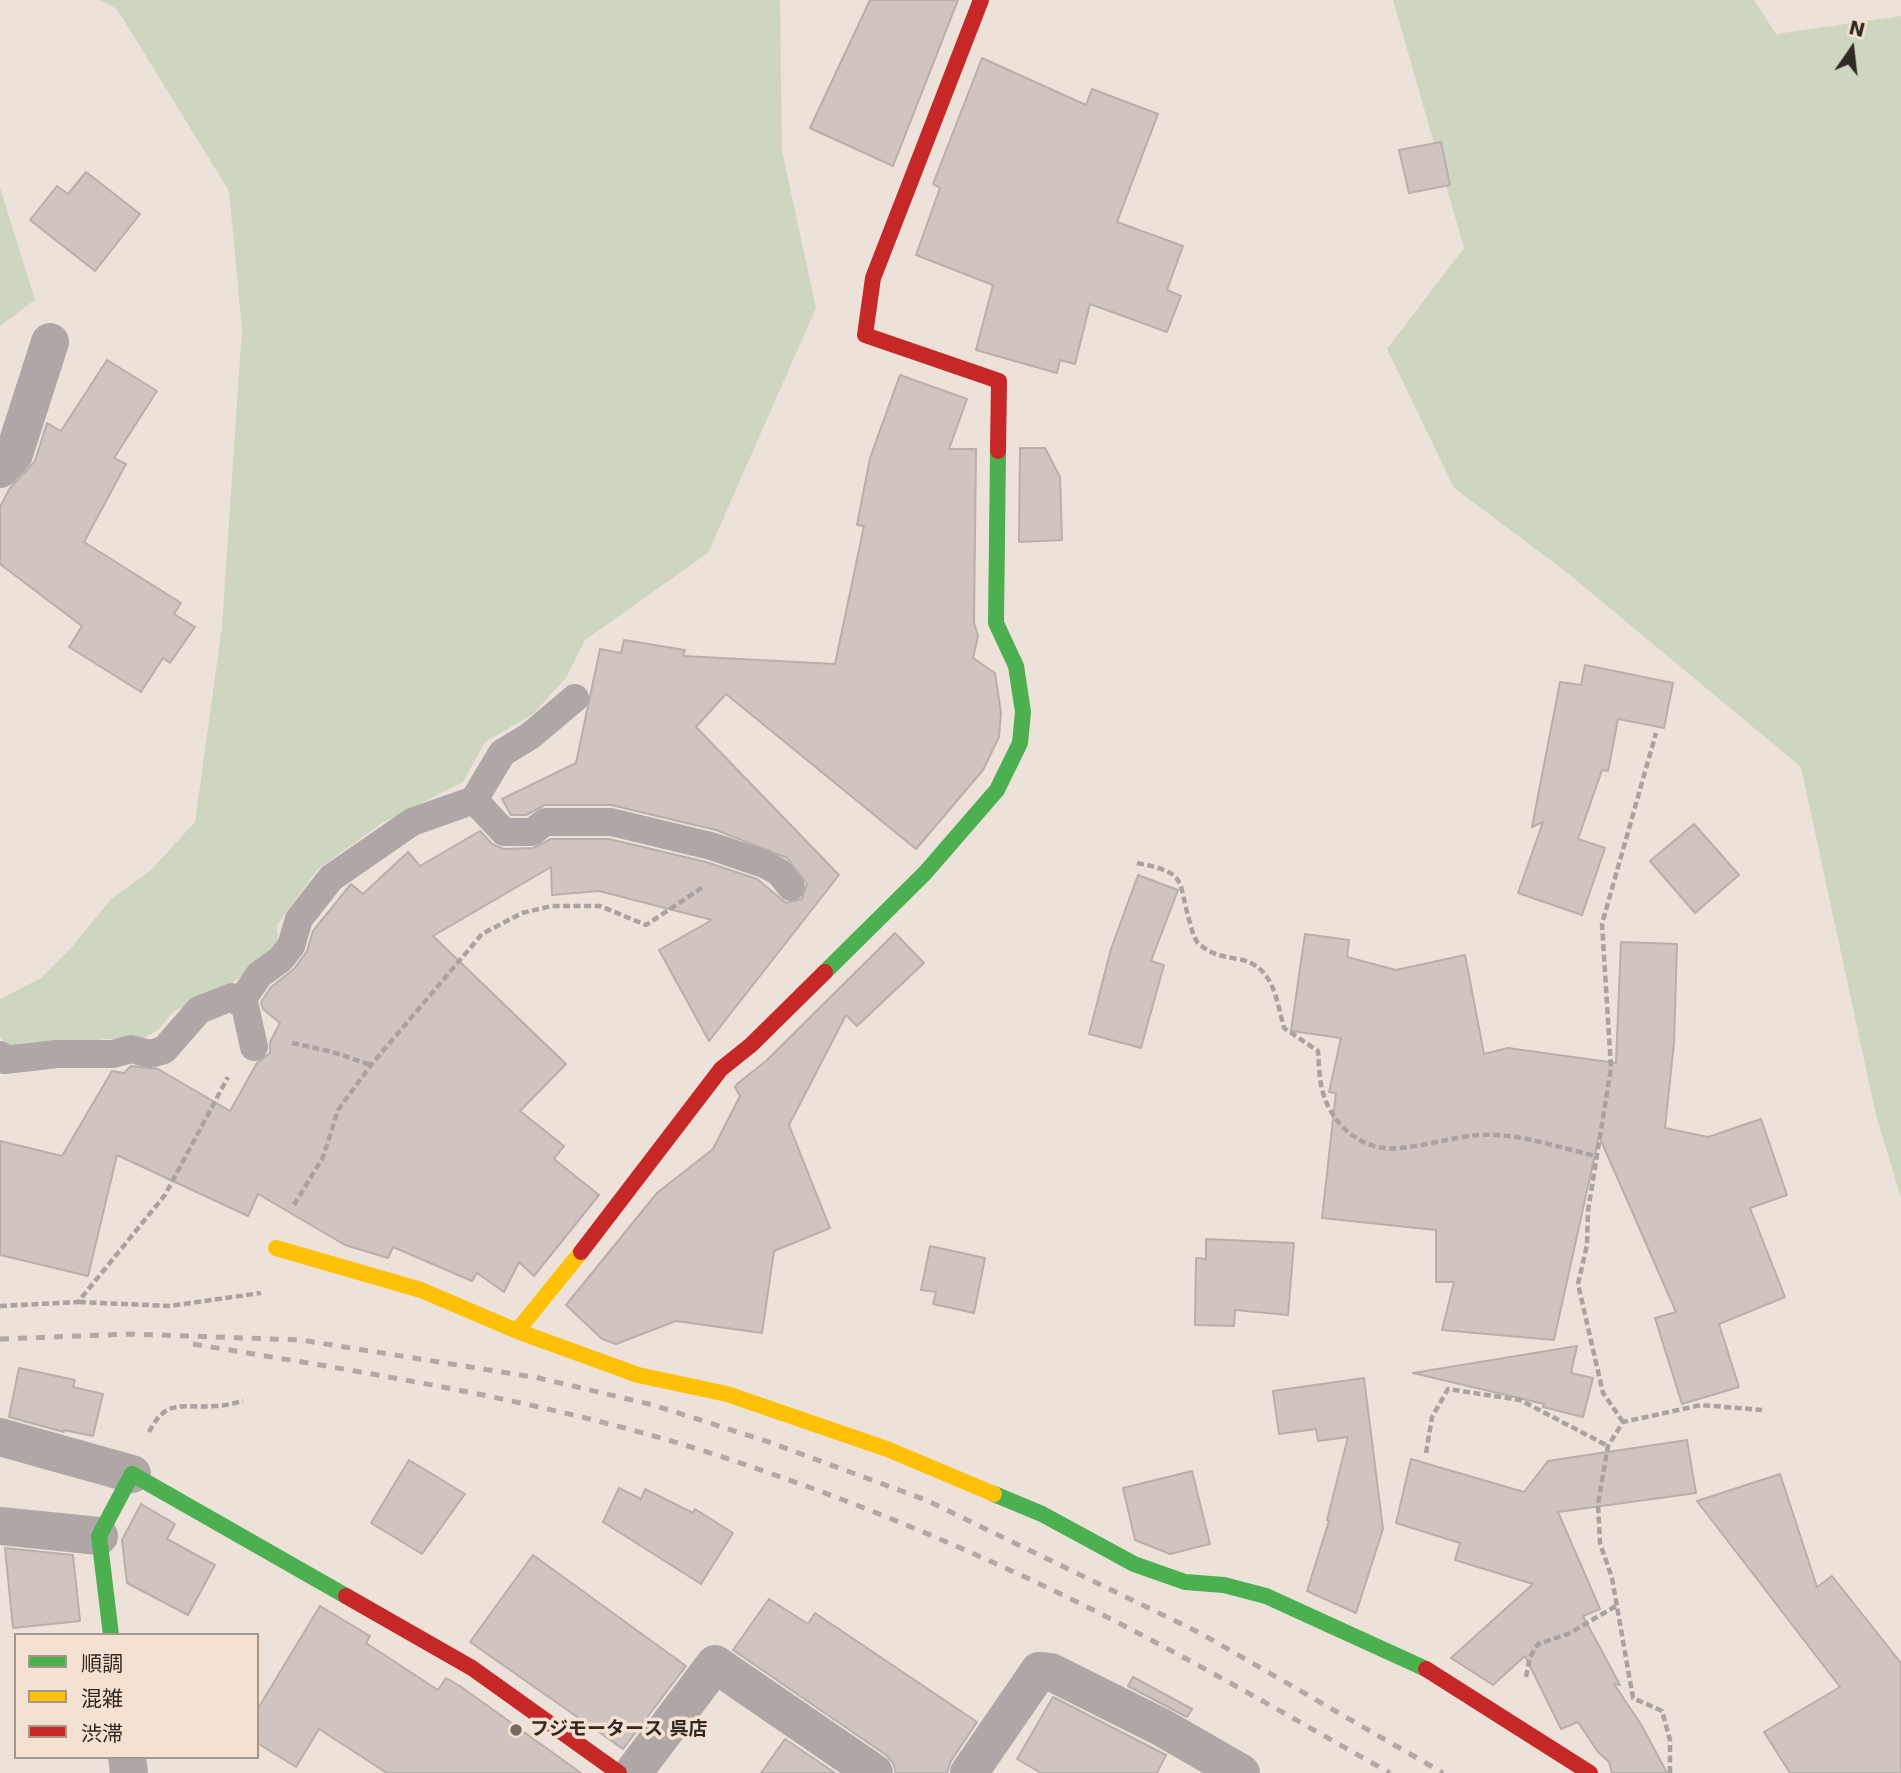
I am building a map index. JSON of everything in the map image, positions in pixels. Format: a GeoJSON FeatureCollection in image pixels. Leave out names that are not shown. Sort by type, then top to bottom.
{"type":"FeatureCollection","features":[{"type":"Feature","properties":{"kind":"street"},"geometry":{"type":"LineString","coordinates":[[517,1331],[633,1188],[721,1069],[751,1045],[925,873],[997,790],[1020,743],[1023,712],[1016,666],[996,623],[999,381],[865,335],[873,278],[981,0]]}},
{"type":"Feature","properties":{"kind":"street"},"geometry":{"type":"LineString","coordinates":[[0,469],[14,454],[50,342]]}},
{"type":"Feature","properties":{"kind":"street"},"geometry":{"type":"LineString","coordinates":[[276,1248],[421,1290],[517,1331],[638,1375],[727,1394],[887,1449],[1042,1514],[1134,1564],[1185,1582],[1224,1585],[1266,1596],[1429,1670],[1590,1773]]}},
{"type":"Feature","properties":{"kind":"street"},"geometry":{"type":"LineString","coordinates":[[0,1437],[132,1474],[472,1668],[619,1773]]}},
{"type":"Feature","properties":{"kind":"street"},"geometry":{"type":"LineString","coordinates":[[111,1633],[99,1535],[132,1474]]}},
{"type":"Feature","properties":{"kind":"street"},"geometry":{"type":"LineString","coordinates":[[0,1526],[99,1535]]}},
{"type":"Feature","properties":{"kind":"street"},"geometry":{"type":"LineString","coordinates":[[633,1773],[715,1664],[874,1773]]}},
{"type":"Feature","properties":{"kind":"street"},"geometry":{"type":"LineString","coordinates":[[969,1773],[1039,1671],[1051,1672],[1161,1727],[1241,1773]]}},
{"type":"Feature","properties":{"kind":"lane"},"geometry":{"type":"LineString","coordinates":[[240,1003],[259,975],[281,959],[291,946],[299,919],[331,878],[412,822],[474,800],[502,753],[530,736],[575,698]]}},
{"type":"Feature","properties":{"kind":"lane"},"geometry":{"type":"LineString","coordinates":[[474,800],[504,832],[532,832],[545,822],[611,822],[712,846],[764,864],[779,872],[791,887]]}},
{"type":"Feature","properties":{"kind":"lane"},"geometry":{"type":"LineString","coordinates":[[0,1055],[5,1060],[57,1054],[113,1054],[131,1049],[150,1054],[164,1050],[181,1027],[199,1010],[232,997],[245,1006],[254,1047]]}},
{"type":"Feature","properties":{"kind":"path"},"geometry":{"type":"LineString","coordinates":[[1623,1422],[1603,1393],[1578,1284],[1587,1245],[1588,1211],[1611,1068],[1602,924],[1656,733]]}},
{"type":"Feature","properties":{"kind":"path"},"geometry":{"type":"LineString","coordinates":[[1137,863],[1168,869],[1184,888],[1187,912],[1196,940],[1214,956],[1248,960],[1264,970],[1273,988],[1284,1028],[1318,1051],[1323,1094],[1337,1122],[1355,1139],[1385,1148],[1400,1149],[1480,1135],[1518,1139],[1596,1156]]}},
{"type":"Feature","properties":{"kind":"path"},"geometry":{"type":"LineString","coordinates":[[276,1248],[287,1217],[323,1157],[338,1110],[371,1065],[482,934],[522,913],[552,906],[600,906],[646,925],[700,891],[709,881]]}},
{"type":"Feature","properties":{"kind":"path"},"geometry":{"type":"LineString","coordinates":[[78,1302],[165,1195],[231,1072],[254,1047],[289,1043],[333,1052],[371,1065]]}},
{"type":"Feature","properties":{"kind":"path"},"geometry":{"type":"LineString","coordinates":[[0,1306],[78,1302],[170,1306],[264,1293]]}},
{"type":"Feature","properties":{"kind":"path"},"geometry":{"type":"LineString","coordinates":[[1426,1453],[1432,1417],[1448,1389],[1520,1400],[1608,1446]]}},
{"type":"Feature","properties":{"kind":"path"},"geometry":{"type":"LineString","coordinates":[[132,1474],[156,1419],[172,1406],[215,1406],[243,1401]]}},
{"type":"Feature","properties":{"kind":"path"},"geometry":{"type":"LineString","coordinates":[[1670,1773],[1670,1740],[1661,1711],[1633,1698],[1612,1578],[1600,1543],[1598,1504],[1608,1446],[1623,1422],[1701,1405],[1762,1410]]}},
{"type":"Feature","properties":{"kind":"path"},"geometry":{"type":"LineString","coordinates":[[1510,1724],[1519,1703],[1530,1657],[1538,1644],[1568,1634],[1616,1605]]}},
{"type":"Feature","properties":{"kind":"green space"},"geometry":{"type":"Polygon","coordinates":[[[100,0],[780,0],[782,151],[816,308],[708,553],[585,640],[566,678],[533,714],[485,742],[463,782],[382,823],[317,870],[277,925],[279,950],[225,988],[174,1011],[158,1030],[142,1039],[104,1039],[18,1052],[0,1038],[0,999],[41,978],[72,947],[111,899],[151,870],[195,822],[222,626],[242,329],[229,191],[117,9],[100,0]]]}},
{"type":"Feature","properties":{"kind":"green space"},"geometry":{"type":"Polygon","coordinates":[[[1393,0],[1754,0],[1776,34],[1901,16],[1901,1198],[1876,1115],[1801,767],[1565,571],[1454,488],[1387,349],[1464,248],[1393,0]]]}},
{"type":"Feature","properties":{"kind":"green space"},"geometry":{"type":"Polygon","coordinates":[[[0,188],[35,300],[0,326],[0,188]]]}},
{"type":"Feature","properties":{"kind":"building"},"geometry":{"type":"Polygon","coordinates":[[[870,0],[958,0],[893,166],[810,128],[870,0]]]}},
{"type":"Feature","properties":{"kind":"building"},"geometry":{"type":"Polygon","coordinates":[[[982,58],[1086,105],[1092,89],[1158,114],[1117,222],[1183,246],[1167,290],[1181,296],[1167,332],[1090,304],[1075,364],[1060,360],[1057,373],[976,350],[993,285],[916,255],[940,188],[933,184],[982,58]]]}},
{"type":"Feature","properties":{"kind":"building"},"geometry":{"type":"Polygon","coordinates":[[[1441,142],[1450,185],[1409,193],[1399,150],[1441,142]]]}},
{"type":"Feature","properties":{"kind":"building"},"geometry":{"type":"Polygon","coordinates":[[[86,172],[140,214],[95,271],[30,220],[57,186],[68,194],[86,172]]]}},
{"type":"Feature","properties":{"kind":"building"},"geometry":{"type":"Polygon","coordinates":[[[107,360],[157,391],[114,458],[126,464],[84,542],[181,603],[174,614],[195,627],[170,663],[163,658],[141,692],[69,647],[82,626],[0,564],[0,507],[10,488],[35,461],[47,423],[61,431],[107,360]]]}},
{"type":"Feature","properties":{"kind":"building"},"geometry":{"type":"Polygon","coordinates":[[[900,375],[967,399],[949,449],[976,449],[974,623],[978,636],[973,658],[995,673],[1001,713],[999,737],[983,770],[916,849],[726,694],[696,727],[839,875],[709,1041],[659,950],[712,920],[599,891],[552,895],[551,867],[433,936],[566,1064],[520,1111],[564,1146],[554,1159],[599,1195],[534,1276],[519,1262],[504,1292],[477,1273],[472,1281],[393,1247],[388,1258],[345,1245],[258,1194],[248,1216],[117,1155],[88,1276],[0,1255],[0,1141],[62,1156],[112,1071],[124,1073],[131,1066],[158,1069],[230,1111],[257,1063],[270,1053],[270,1042],[280,1023],[263,1009],[261,1002],[271,987],[294,969],[307,951],[313,931],[351,884],[363,894],[408,852],[420,866],[480,831],[492,844],[504,849],[533,848],[551,839],[609,839],[706,862],[757,879],[786,903],[802,899],[807,884],[787,858],[716,830],[611,805],[545,805],[526,815],[511,815],[502,799],[576,763],[600,649],[621,653],[624,640],[685,650],[683,656],[835,664],[864,526],[857,525],[870,458],[900,375]]]}},
{"type":"Feature","properties":{"kind":"building"},"geometry":{"type":"Polygon","coordinates":[[[1020,448],[1045,448],[1060,477],[1062,540],[1019,542],[1020,448]]]}},
{"type":"Feature","properties":{"kind":"building"},"geometry":{"type":"Polygon","coordinates":[[[1585,665],[1673,683],[1664,728],[1618,719],[1608,771],[1602,770],[1578,839],[1605,848],[1582,915],[1518,893],[1543,822],[1532,827],[1560,682],[1581,685],[1585,665]]]}},
{"type":"Feature","properties":{"kind":"building"},"geometry":{"type":"Polygon","coordinates":[[[1694,824],[1739,875],[1695,913],[1650,861],[1694,824]]]}},
{"type":"Feature","properties":{"kind":"building"},"geometry":{"type":"Polygon","coordinates":[[[1138,875],[1178,890],[1151,961],[1164,965],[1141,1048],[1089,1034],[1111,949],[1138,875]]]}},
{"type":"Feature","properties":{"kind":"building"},"geometry":{"type":"Polygon","coordinates":[[[895,933],[924,963],[857,1026],[846,1015],[789,1125],[830,1228],[774,1251],[762,1333],[676,1321],[616,1344],[602,1339],[566,1305],[657,1193],[713,1149],[740,1096],[735,1087],[737,1084],[766,1061],[895,933]]]}},
{"type":"Feature","properties":{"kind":"building"},"geometry":{"type":"Polygon","coordinates":[[[1305,934],[1349,940],[1347,957],[1396,970],[1465,955],[1484,1054],[1508,1048],[1616,1063],[1621,942],[1677,944],[1674,1043],[1665,1128],[1708,1137],[1761,1119],[1787,1195],[1750,1208],[1785,1297],[1719,1324],[1739,1387],[1682,1404],[1655,1318],[1676,1312],[1599,1136],[1554,1340],[1442,1330],[1454,1282],[1436,1282],[1436,1230],[1322,1218],[1336,1093],[1329,1092],[1341,1038],[1291,1031],[1305,934]]]}},
{"type":"Feature","properties":{"kind":"building"},"geometry":{"type":"Polygon","coordinates":[[[1206,1239],[1294,1243],[1288,1315],[1235,1310],[1234,1326],[1195,1325],[1196,1258],[1206,1259],[1206,1239]]]}},
{"type":"Feature","properties":{"kind":"building"},"geometry":{"type":"Polygon","coordinates":[[[930,1246],[985,1258],[974,1313],[933,1304],[936,1292],[921,1290],[930,1246]]]}},
{"type":"Feature","properties":{"kind":"building"},"geometry":{"type":"Polygon","coordinates":[[[1577,1346],[1571,1373],[1593,1378],[1583,1417],[1543,1407],[1544,1404],[1413,1373],[1577,1346]]]}},
{"type":"Feature","properties":{"kind":"building"},"geometry":{"type":"Polygon","coordinates":[[[19,1368],[75,1380],[73,1387],[103,1394],[93,1436],[64,1432],[9,1417],[19,1368]]]}},
{"type":"Feature","properties":{"kind":"building"},"geometry":{"type":"Polygon","coordinates":[[[1364,1378],[1383,1529],[1356,1613],[1307,1591],[1329,1521],[1327,1520],[1348,1437],[1318,1441],[1316,1429],[1279,1434],[1273,1391],[1364,1378]]]}},
{"type":"Feature","properties":{"kind":"building"},"geometry":{"type":"Polygon","coordinates":[[[1687,1440],[1696,1493],[1558,1512],[1600,1609],[1583,1616],[1620,1685],[1614,1684],[1642,1726],[1667,1773],[1612,1773],[1609,1762],[1598,1752],[1578,1722],[1561,1729],[1525,1656],[1493,1685],[1451,1658],[1533,1584],[1455,1560],[1460,1543],[1396,1523],[1411,1459],[1524,1492],[1548,1461],[1687,1440]]]}},
{"type":"Feature","properties":{"kind":"building"},"geometry":{"type":"Polygon","coordinates":[[[409,1460],[465,1494],[422,1554],[371,1523],[409,1460]]]}},
{"type":"Feature","properties":{"kind":"building"},"geometry":{"type":"Polygon","coordinates":[[[1192,1471],[1210,1544],[1170,1554],[1135,1540],[1123,1488],[1192,1471]]]}},
{"type":"Feature","properties":{"kind":"building"},"geometry":{"type":"Polygon","coordinates":[[[1780,1474],[1817,1587],[1832,1576],[1901,1663],[1901,1773],[1790,1773],[1764,1732],[1840,1687],[1697,1501],[1780,1474]]]}},
{"type":"Feature","properties":{"kind":"building"},"geometry":{"type":"Polygon","coordinates":[[[619,1488],[641,1499],[645,1489],[693,1513],[695,1509],[733,1533],[701,1584],[603,1522],[619,1488]]]}},
{"type":"Feature","properties":{"kind":"building"},"geometry":{"type":"Polygon","coordinates":[[[141,1504],[175,1524],[167,1539],[215,1565],[188,1615],[127,1583],[122,1540],[141,1504]]]}},
{"type":"Feature","properties":{"kind":"building"},"geometry":{"type":"Polygon","coordinates":[[[5,1548],[73,1555],[80,1621],[13,1628],[5,1548]]]}},
{"type":"Feature","properties":{"kind":"building"},"geometry":{"type":"Polygon","coordinates":[[[533,1555],[686,1666],[623,1749],[470,1642],[533,1555]]]}},
{"type":"Feature","properties":{"kind":"building"},"geometry":{"type":"Polygon","coordinates":[[[769,1599],[808,1624],[815,1613],[977,1722],[951,1761],[947,1773],[896,1773],[893,1763],[886,1755],[733,1650],[769,1599]]]}},
{"type":"Feature","properties":{"kind":"building"},"geometry":{"type":"Polygon","coordinates":[[[320,1606],[370,1636],[366,1643],[438,1690],[446,1678],[460,1686],[581,1773],[387,1773],[319,1729],[296,1767],[259,1744],[259,1707],[320,1606]]]}},
{"type":"Feature","properties":{"kind":"building"},"geometry":{"type":"Polygon","coordinates":[[[1133,1677],[1192,1709],[1187,1717],[1128,1686],[1133,1677]]]}},
{"type":"Feature","properties":{"kind":"building"},"geometry":{"type":"Polygon","coordinates":[[[1053,1697],[1166,1755],[1157,1773],[1041,1773],[1017,1759],[1053,1697]]]}},
{"type":"Feature","properties":{"kind":"building"},"geometry":{"type":"Polygon","coordinates":[[[785,1739],[835,1773],[761,1773],[785,1739]]]}},
{"type":"Feature","properties":{"kind":"railway"},"geometry":{"type":"LineString","coordinates":[[0,1339],[131,1334],[301,1340],[539,1378],[653,1405],[766,1441],[926,1500],[1200,1633],[1443,1773]]}},
{"type":"Feature","properties":{"kind":"railway"},"geometry":{"type":"LineString","coordinates":[[193,1344],[405,1380],[546,1409],[684,1445],[789,1480],[936,1538],[1088,1607],[1218,1676],[1390,1773]]}},
{"type":"Feature","properties":{"kind":"traffic: fast"},"geometry":{"type":"LineString","coordinates":[[825,972],[925,873],[997,790],[1020,743],[1023,712],[1016,666],[996,623],[998,451]]}},
{"type":"Feature","properties":{"kind":"traffic: fast"},"geometry":{"type":"LineString","coordinates":[[111,1633],[99,1536],[132,1474],[346,1596]]}},
{"type":"Feature","properties":{"kind":"traffic: fast"},"geometry":{"type":"LineString","coordinates":[[994,1494],[1042,1514],[1134,1564],[1185,1582],[1224,1585],[1266,1596],[1426,1669]]}},
{"type":"Feature","properties":{"kind":"traffic: slow"},"geometry":{"type":"LineString","coordinates":[[276,1248],[421,1290],[517,1331],[581,1252]]}},
{"type":"Feature","properties":{"kind":"traffic: slow"},"geometry":{"type":"LineString","coordinates":[[517,1331],[638,1375],[727,1394],[887,1449],[994,1494]]}},
{"type":"Feature","properties":{"kind":"traffic: jam"},"geometry":{"type":"LineString","coordinates":[[981,0],[873,278],[865,335],[999,381],[998,451]]}},
{"type":"Feature","properties":{"kind":"traffic: jam"},"geometry":{"type":"LineString","coordinates":[[581,1252],[721,1069],[751,1045],[825,972]]}},
{"type":"Feature","properties":{"kind":"traffic: jam"},"geometry":{"type":"LineString","coordinates":[[346,1596],[472,1668],[619,1773]]}},
{"type":"Feature","properties":{"kind":"traffic: jam"},"geometry":{"type":"LineString","coordinates":[[1426,1669],[1590,1773]]}},
{"type":"Feature","properties":{"kind":"place","name":"フジモータース 呉店"},"geometry":{"type":"Point","coordinates":[516,1730]}}]}
